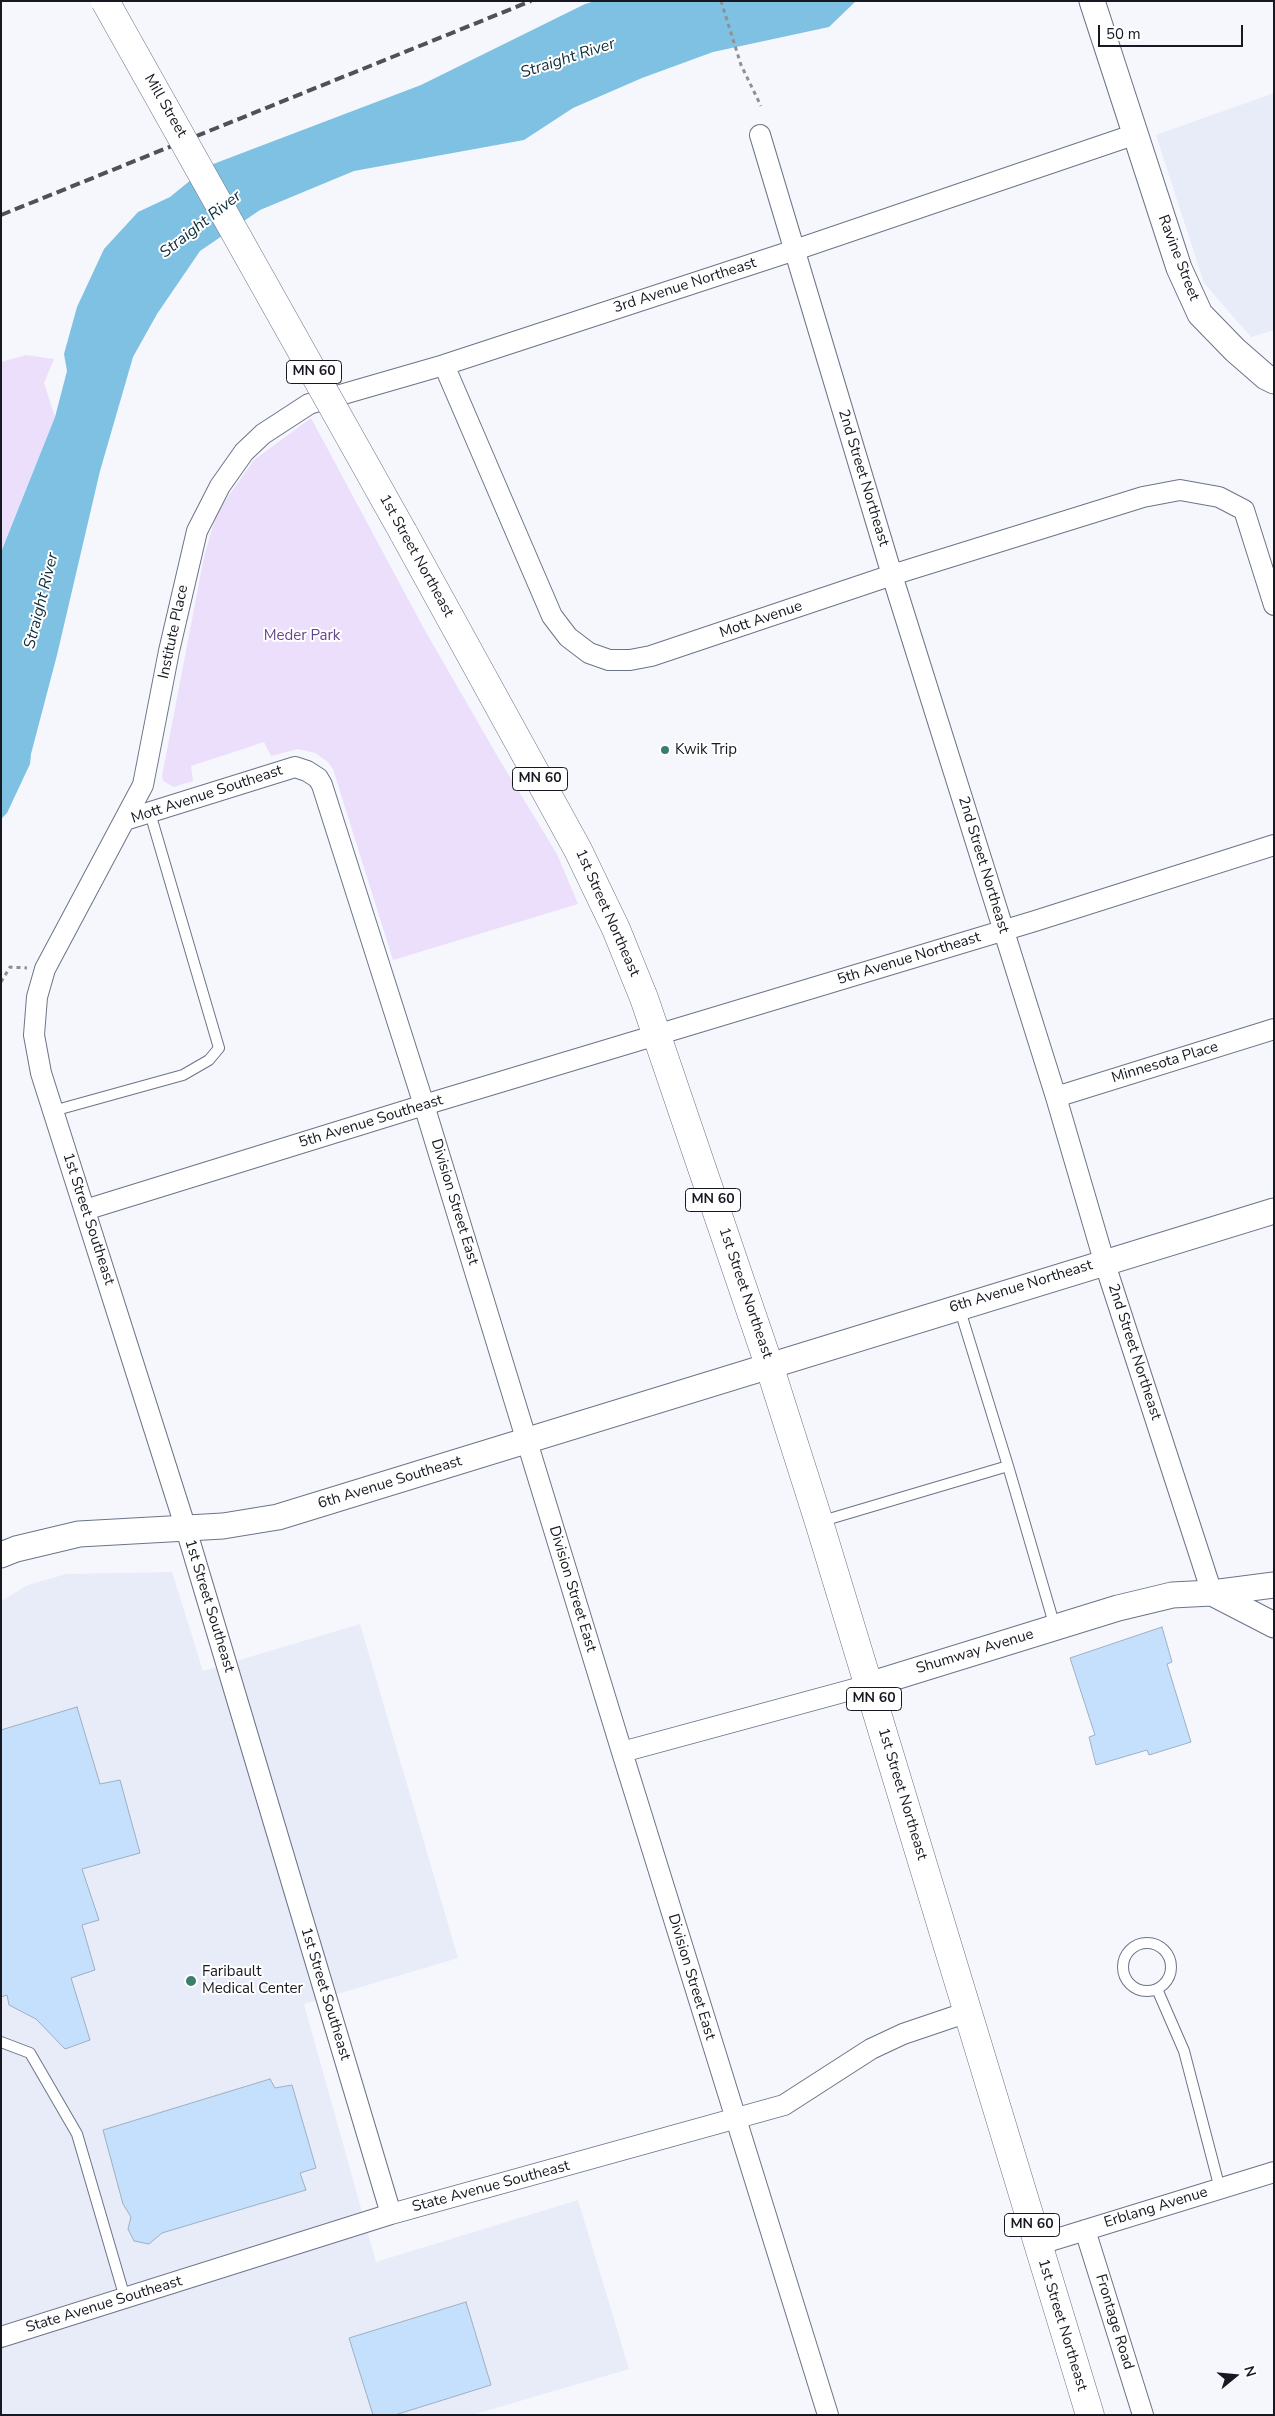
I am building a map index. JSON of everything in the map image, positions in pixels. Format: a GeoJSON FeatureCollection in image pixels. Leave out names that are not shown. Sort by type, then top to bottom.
{"type":"FeatureCollection","features":[{"type":"Feature","properties":{"kind":"main road","name":"Mill Street"},"geometry":{"type":"LineString","coordinates":[[105,1],[224,211]]}},
{"type":"Feature","properties":{"kind":"main road","name":"1st Street Northeast"},"geometry":{"type":"LineString","coordinates":[[224,211],[578,850],[626,953],[657,1036],[769,1365],[820,1522],[1037,2245],[1090,2415]]}},
{"type":"Feature","properties":{"kind":"street","name":"Ravine Street"},"geometry":{"type":"LineString","coordinates":[[1092,1],[1179,268],[1200,314],[1235,350],[1266,377],[1274,380]]}},
{"type":"Feature","properties":{"kind":"street","name":"3rd Avenue Northeast"},"geometry":{"type":"LineString","coordinates":[[244,452],[263,434],[309,404],[444,364],[795,250],[1136,134]]}},
{"type":"Feature","properties":{"kind":"street","name":"2nd Street Northeast"},"geometry":{"type":"LineString","coordinates":[[760,135],[892,575],[1056,1097],[1104,1261],[1212,1593]]}},
{"type":"Feature","properties":{"kind":"street","name":"Mott Avenue"},"geometry":{"type":"LineString","coordinates":[[444,364],[552,616],[568,637],[589,653],[609,660],[630,660],[651,656],[892,575],[1143,497],[1180,490],[1219,497],[1244,510],[1274,605]]}},
{"type":"Feature","properties":{"kind":"street","name":"Institute Place"},"geometry":{"type":"LineString","coordinates":[[126,820],[143,785],[169,651],[190,554],[197,531],[220,486],[244,452]]}},
{"type":"Feature","properties":{"kind":"street","name":"Mott Avenue Southeast"},"geometry":{"type":"LineString","coordinates":[[37,997],[45,968],[126,820],[295,767],[306,770]]}},
{"type":"Feature","properties":{"kind":"street","name":"Division Street East"},"geometry":{"type":"LineString","coordinates":[[306,770],[318,778],[322,785],[424,1105],[828,2415]]}},
{"type":"Feature","properties":{"kind":"street","name":"5th Avenue Northeast"},"geometry":{"type":"LineString","coordinates":[[657,1036],[1274,845]]}},
{"type":"Feature","properties":{"kind":"street","name":"1st Street Southeast"},"geometry":{"type":"LineString","coordinates":[[37,997],[34,1035],[41,1073],[186,1529],[391,2214]]}},
{"type":"Feature","properties":{"kind":"street","name":"Minnesota Place"},"geometry":{"type":"LineString","coordinates":[[1056,1097],[1274,1029]]}},
{"type":"Feature","properties":{"kind":"street","name":"5th Avenue Southeast"},"geometry":{"type":"LineString","coordinates":[[85,1210],[424,1105],[657,1036]]}},
{"type":"Feature","properties":{"kind":"street","name":"6th Avenue Northeast"},"geometry":{"type":"LineString","coordinates":[[769,1365],[1104,1261],[1274,1211]]}},
{"type":"Feature","properties":{"kind":"street","name":"6th Avenue Southeast"},"geometry":{"type":"LineString","coordinates":[[1,1555],[16,1548],[79,1534],[223,1526],[278,1517],[769,1365]]}},
{"type":"Feature","properties":{"kind":"street","name":"Shumway Avenue"},"geometry":{"type":"LineString","coordinates":[[622,1752],[869,1685],[1055,1627],[1172,1595],[1212,1593],[1274,1585]]}},
{"type":"Feature","properties":{"kind":"street"},"geometry":{"type":"LineString","coordinates":[[1212,1593],[1274,1626]]}},
{"type":"Feature","properties":{"kind":"street","name":"State Avenue Southeast"},"geometry":{"type":"LineString","coordinates":[[1,2337],[391,2214],[784,2106],[871,2049],[903,2034],[968,2012]]}},
{"type":"Feature","properties":{"kind":"street","name":"Erblang Avenue"},"geometry":{"type":"LineString","coordinates":[[1037,2245],[1274,2172]]}},
{"type":"Feature","properties":{"kind":"street","name":"Frontage Road"},"geometry":{"type":"LineString","coordinates":[[1085,2230],[1143,2415]]}},
{"type":"Feature","properties":{"kind":"lane"},"geometry":{"type":"LineString","coordinates":[[53,1111],[183,1075],[209,1060],[219,1048],[150,813]]}},
{"type":"Feature","properties":{"kind":"lane"},"geometry":{"type":"LineString","coordinates":[[959,1306],[1055,1627]]}},
{"type":"Feature","properties":{"kind":"lane"},"geometry":{"type":"LineString","coordinates":[[820,1522],[1008,1466]]}},
{"type":"Feature","properties":{"kind":"lane"},"geometry":{"type":"LineString","coordinates":[[1142,1943],[1157,1945],[1168,1955],[1171,1970],[1164,1984],[1157,1989],[1141,1990],[1127,1982],[1122,1966],[1124,1958],[1134,1946],[1142,1943]]}},
{"type":"Feature","properties":{"kind":"lane"},"geometry":{"type":"LineString","coordinates":[[1157,1989],[1184,2051],[1220,2189]]}},
{"type":"Feature","properties":{"kind":"lane"},"geometry":{"type":"LineString","coordinates":[[1,2042],[30,2054],[77,2134],[125,2298]]}},
{"type":"Feature","properties":{"kind":"path"},"geometry":{"type":"LineString","coordinates":[[721,1],[741,65],[761,106]]}},
{"type":"Feature","properties":{"kind":"path"},"geometry":{"type":"LineString","coordinates":[[1,982],[10,967],[45,968]]}},
{"type":"Feature","properties":{"kind":"shaded area"},"geometry":{"type":"Polygon","coordinates":[[[1274,93],[1274,330],[1251,337],[1204,283],[1156,135],[1274,93]]]}},
{"type":"Feature","properties":{"kind":"shaded area","name":"Faribault Medical Center"},"geometry":{"type":"Polygon","coordinates":[[[172,1572],[203,1671],[360,1624],[458,1958],[304,2004],[376,2262],[578,2200],[629,2369],[472,2415],[1,2415],[1,1601],[28,1585],[66,1574],[172,1572]]]}},
{"type":"Feature","properties":{"kind":"green space"},"geometry":{"type":"Polygon","coordinates":[[[26,355],[54,359],[44,383],[55,417],[1,551],[1,362],[26,355]]]}},
{"type":"Feature","properties":{"kind":"green space","name":"Meder Park"},"geometry":{"type":"Polygon","coordinates":[[[311,418],[423,627],[499,759],[557,854],[578,904],[393,960],[333,769],[328,762],[315,753],[298,749],[271,756],[264,742],[191,766],[193,781],[174,787],[163,781],[162,776],[204,557],[217,512],[254,460],[311,418]]]}},
{"type":"Feature","properties":{"kind":"water","name":"Straight River"},"geometry":{"type":"Polygon","coordinates":[[[595,1],[856,1],[829,27],[713,52],[642,78],[573,108],[524,140],[354,171],[260,210],[200,251],[157,314],[133,357],[100,471],[30,764],[7,813],[1,819],[1,552],[55,417],[67,371],[64,354],[77,307],[104,249],[138,212],[170,197],[208,166],[421,85],[585,4],[595,1]]]}},
{"type":"Feature","properties":{"kind":"building"},"geometry":{"type":"Polygon","coordinates":[[[1162,1627],[1172,1662],[1167,1664],[1191,1742],[1149,1755],[1147,1750],[1096,1765],[1089,1737],[1095,1735],[1070,1658],[1162,1627]]]}},
{"type":"Feature","properties":{"kind":"building"},"geometry":{"type":"Polygon","coordinates":[[[77,1707],[100,1784],[120,1780],[140,1853],[82,1869],[99,1920],[82,1925],[95,1970],[71,1978],[90,2040],[65,2049],[36,2019],[9,2005],[7,1995],[1,1997],[1,1730],[77,1707]]]}},
{"type":"Feature","properties":{"kind":"building"},"geometry":{"type":"Polygon","coordinates":[[[270,2079],[275,2088],[292,2085],[316,2168],[300,2173],[306,2190],[162,2233],[149,2244],[134,2241],[128,2229],[131,2217],[123,2204],[103,2130],[270,2079]]]}},
{"type":"Feature","properties":{"kind":"building"},"geometry":{"type":"Polygon","coordinates":[[[466,2302],[491,2385],[395,2415],[373,2415],[349,2338],[466,2302]]]}},
{"type":"Feature","properties":{"kind":"railway"},"geometry":{"type":"LineString","coordinates":[[1,215],[531,1]]}},
{"type":"Feature","properties":{"kind":"place","name":"Kwik Trip"},"geometry":{"type":"Point","coordinates":[665,750]}},
{"type":"Feature","properties":{"kind":"place","name":"Faribault Medical Center"},"geometry":{"type":"Point","coordinates":[191,1981]}}]}
